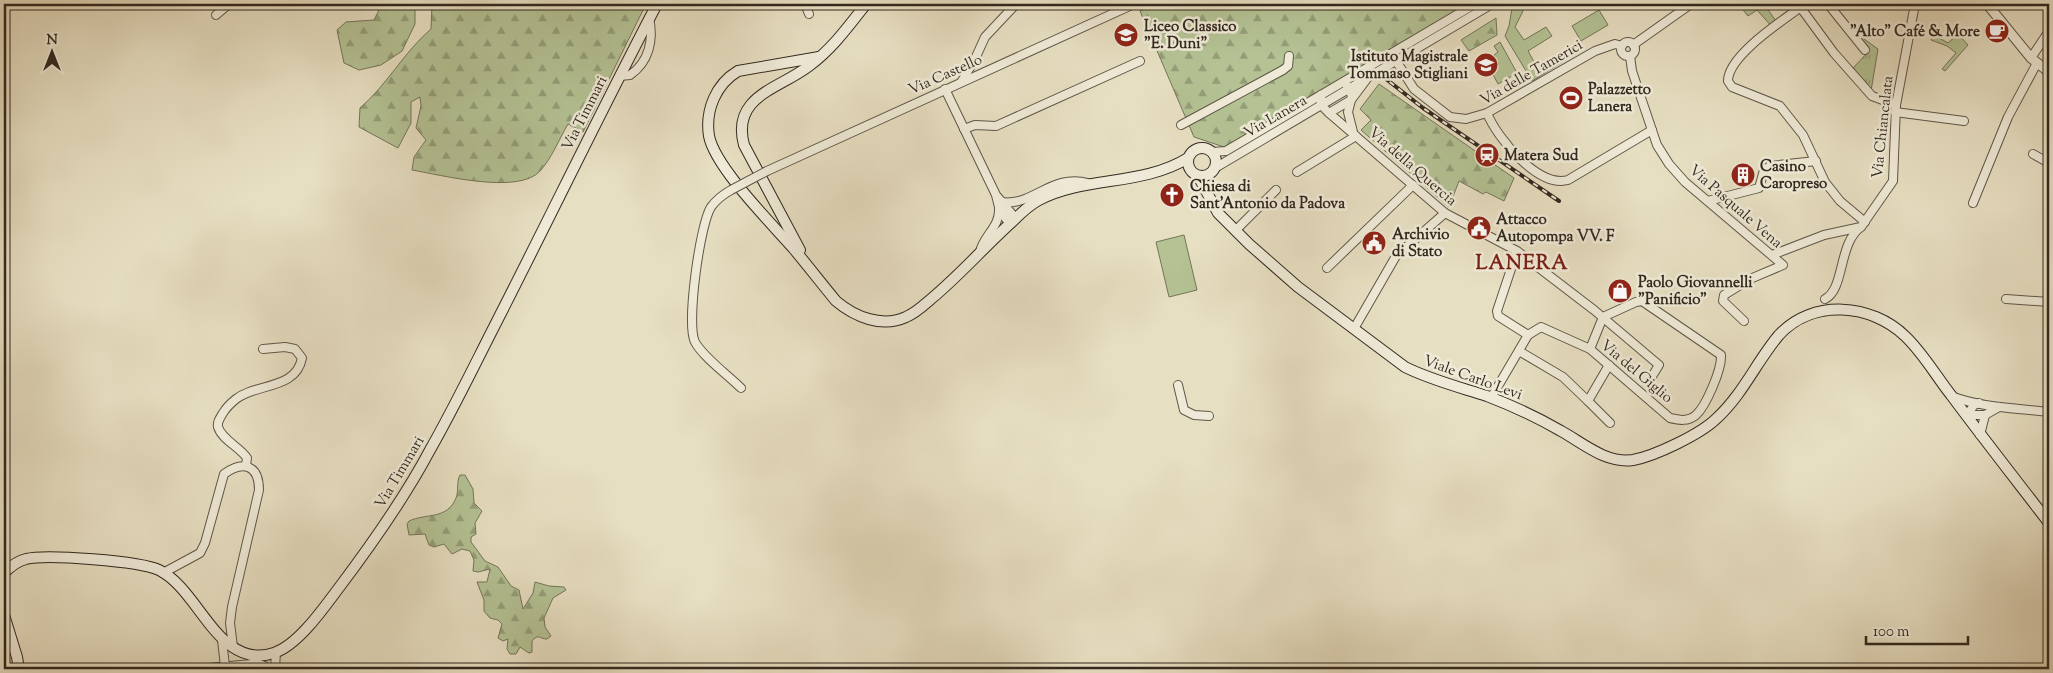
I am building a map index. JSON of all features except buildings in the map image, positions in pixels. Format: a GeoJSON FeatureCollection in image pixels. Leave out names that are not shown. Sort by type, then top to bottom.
{"type":"FeatureCollection","features":[{"type":"Feature","properties":{"kind":"main road","name":"Via Timmari"},"geometry":{"type":"LineString","coordinates":[[276,652],[289,645],[324,608],[372,544],[425,459],[657,4]]}},
{"type":"Feature","properties":{"kind":"main road"},"geometry":{"type":"LineString","coordinates":[[810,268],[751,161],[741,134],[744,114],[757,96],[808,67],[835,43],[866,4]]}},
{"type":"Feature","properties":{"kind":"main road"},"geometry":{"type":"LineString","coordinates":[[819,57],[738,71],[728,77],[714,96],[708,122],[709,137],[729,173],[836,301],[848,311],[875,321],[906,317],[918,310],[939,293],[1028,207],[1054,193],[1116,182],[1174,166],[1188,158]]}},
{"type":"Feature","properties":{"kind":"main road"},"geometry":{"type":"LineString","coordinates":[[1194,174],[1188,165],[1188,158],[1192,151],[1198,148],[1206,148],[1212,152],[1216,161],[1213,170],[1212,200]]}},
{"type":"Feature","properties":{"kind":"main road"},"geometry":{"type":"LineString","coordinates":[[1116,182],[1139,182],[1176,172],[1205,176],[1213,170]]}},
{"type":"Feature","properties":{"kind":"main road","name":"Viale Carlo Levi"},"geometry":{"type":"LineString","coordinates":[[1194,174],[1212,200],[1218,213],[1235,231],[1298,287],[1355,327],[1405,367],[1424,376],[1491,398],[1534,416],[1603,456],[1618,460],[1633,460],[1666,447],[1705,427],[1717,418],[1781,334],[1810,315],[1842,309],[1876,316],[1906,337],[2049,523]]}},
{"type":"Feature","properties":{"kind":"main road"},"geometry":{"type":"LineString","coordinates":[[4,573],[23,559],[40,557],[138,564],[163,573],[180,584],[222,640],[233,647],[252,654],[276,652]]}},
{"type":"Feature","properties":{"kind":"main road"},"geometry":{"type":"LineString","coordinates":[[4,615],[18,657],[19,669]]}},
{"type":"Feature","properties":{"kind":"street"},"geometry":{"type":"LineString","coordinates":[[216,15],[229,4]]}},
{"type":"Feature","properties":{"kind":"street"},"geometry":{"type":"LineString","coordinates":[[806,4],[809,14]]}},
{"type":"Feature","properties":{"kind":"street"},"geometry":{"type":"LineString","coordinates":[[953,104],[959,83],[976,59],[985,38],[1016,4]]}},
{"type":"Feature","properties":{"kind":"street","name":"Via Castello"},"geometry":{"type":"LineString","coordinates":[[741,388],[696,344],[692,332],[694,282],[705,224],[711,207],[731,190],[767,171],[1134,4]]}},
{"type":"Feature","properties":{"kind":"street","name":"Via Lanera"},"geometry":{"type":"LineString","coordinates":[[1329,113],[1351,100],[1370,76],[1394,57],[1475,4]]}},
{"type":"Feature","properties":{"kind":"street","name":"Via Lanera"},"geometry":{"type":"LineString","coordinates":[[1213,170],[1321,105],[1346,85],[1492,4]]}},
{"type":"Feature","properties":{"kind":"street"},"geometry":{"type":"LineString","coordinates":[[1622,46],[1627,42],[1633,45],[1691,4]]}},
{"type":"Feature","properties":{"kind":"street"},"geometry":{"type":"LineString","coordinates":[[1828,4],[1865,50]]}},
{"type":"Feature","properties":{"kind":"street","name":"Via Chiancalata"},"geometry":{"type":"LineString","coordinates":[[1824,299],[1830,296],[1836,284],[1849,240],[1854,232],[1865,223],[1893,181],[1896,109],[1915,4]]}},
{"type":"Feature","properties":{"kind":"street"},"geometry":{"type":"LineString","coordinates":[[1865,223],[1840,201],[1826,182],[1803,135],[1780,106],[1732,87],[1728,81],[1731,69],[1745,52],[1801,5],[1834,53],[1872,96],[1896,109],[1964,121]]}},
{"type":"Feature","properties":{"kind":"street"},"geometry":{"type":"LineString","coordinates":[[1990,5],[2034,61],[2049,72]]}},
{"type":"Feature","properties":{"kind":"street"},"geometry":{"type":"LineString","coordinates":[[1973,203],[2008,117],[2049,31]]}},
{"type":"Feature","properties":{"kind":"street","name":"Via delle Tamerici"},"geometry":{"type":"LineString","coordinates":[[1394,57],[1414,89],[1450,117],[1466,119],[1488,112],[1595,51],[1615,44],[1622,46]]}},
{"type":"Feature","properties":{"kind":"street","name":"Via Pasquale Vena"},"geometry":{"type":"LineString","coordinates":[[1633,45],[1634,51],[1630,56],[1632,71],[1657,145],[1669,164],[1684,182],[1708,200],[1783,266],[1750,279],[1724,295],[1723,301],[1744,321]]}},
{"type":"Feature","properties":{"kind":"street","name":"Via Pasquale Vena"},"geometry":{"type":"LineString","coordinates":[[1622,46],[1623,54],[1630,56]]}},
{"type":"Feature","properties":{"kind":"street"},"geometry":{"type":"LineString","coordinates":[[1181,125],[1283,70],[1290,62],[1289,56]]}},
{"type":"Feature","properties":{"kind":"street"},"geometry":{"type":"LineString","coordinates":[[964,129],[975,125],[996,126],[1140,61]]}},
{"type":"Feature","properties":{"kind":"street","name":"Via Lanera"},"geometry":{"type":"LineString","coordinates":[[1212,152],[1226,151],[1321,95],[1370,76]]}},
{"type":"Feature","properties":{"kind":"street"},"geometry":{"type":"LineString","coordinates":[[1346,85],[1351,100]]}},
{"type":"Feature","properties":{"kind":"street"},"geometry":{"type":"LineString","coordinates":[[945,89],[996,195],[1004,217],[1009,221],[1013,221]]}},
{"type":"Feature","properties":{"kind":"street"},"geometry":{"type":"LineString","coordinates":[[1321,95],[1321,105]]}},
{"type":"Feature","properties":{"kind":"street","name":"Via della Quercia"},"geometry":{"type":"LineString","coordinates":[[1351,100],[1348,112],[1355,135]]}},
{"type":"Feature","properties":{"kind":"street","name":"Via della Quercia"},"geometry":{"type":"LineString","coordinates":[[1321,105],[1445,214],[1518,251],[1603,317],[1658,365],[1651,378]]}},
{"type":"Feature","properties":{"kind":"street"},"geometry":{"type":"LineString","coordinates":[[1488,112],[1502,140],[1519,157],[1552,180],[1560,182],[1568,180],[1652,130]]}},
{"type":"Feature","properties":{"kind":"street"},"geometry":{"type":"LineString","coordinates":[[1297,172],[1355,135]]}},
{"type":"Feature","properties":{"kind":"street"},"geometry":{"type":"LineString","coordinates":[[2033,154],[2049,163]]}},
{"type":"Feature","properties":{"kind":"street"},"geometry":{"type":"LineString","coordinates":[[1708,200],[1759,188],[1764,170],[1770,166],[1816,161]]}},
{"type":"Feature","properties":{"kind":"street"},"geometry":{"type":"LineString","coordinates":[[1000,205],[1016,204],[1041,190],[1060,183],[1074,181],[1095,185]]}},
{"type":"Feature","properties":{"kind":"street"},"geometry":{"type":"LineString","coordinates":[[1327,268],[1413,185]]}},
{"type":"Feature","properties":{"kind":"street"},"geometry":{"type":"LineString","coordinates":[[1235,231],[1276,190]]}},
{"type":"Feature","properties":{"kind":"street"},"geometry":{"type":"LineString","coordinates":[[980,252],[982,242],[997,222],[1000,205]]}},
{"type":"Feature","properties":{"kind":"street"},"geometry":{"type":"LineString","coordinates":[[1355,327],[1396,256],[1445,214]]}},
{"type":"Feature","properties":{"kind":"street"},"geometry":{"type":"LineString","coordinates":[[1772,255],[1824,235],[1865,223]]}},
{"type":"Feature","properties":{"kind":"street"},"geometry":{"type":"LineString","coordinates":[[1491,398],[1528,335],[1498,316],[1497,311],[1518,251]]}},
{"type":"Feature","properties":{"kind":"street"},"geometry":{"type":"LineString","coordinates":[[2006,299],[2049,302]]}},
{"type":"Feature","properties":{"kind":"street","name":"Via del Giglio"},"geometry":{"type":"LineString","coordinates":[[1528,335],[1541,326],[1590,349],[1670,418],[1681,421],[1697,414],[1720,372],[1721,355],[1642,301],[1603,317]]}},
{"type":"Feature","properties":{"kind":"street"},"geometry":{"type":"LineString","coordinates":[[1590,349],[1603,317]]}},
{"type":"Feature","properties":{"kind":"street"},"geometry":{"type":"LineString","coordinates":[[247,466],[247,458],[242,450],[221,432],[218,425],[219,418],[236,399],[288,378],[298,369],[302,358],[295,349],[285,347],[263,349]]}},
{"type":"Feature","properties":{"kind":"street"},"geometry":{"type":"LineString","coordinates":[[1519,351],[1563,377],[1610,423]]}},
{"type":"Feature","properties":{"kind":"street"},"geometry":{"type":"LineString","coordinates":[[1588,401],[1609,364]]}},
{"type":"Feature","properties":{"kind":"street"},"geometry":{"type":"LineString","coordinates":[[1178,385],[1184,410],[1194,415],[1209,416]]}},
{"type":"Feature","properties":{"kind":"street"},"geometry":{"type":"LineString","coordinates":[[1951,396],[1999,407],[2049,412]]}},
{"type":"Feature","properties":{"kind":"street"},"geometry":{"type":"LineString","coordinates":[[1967,415],[1974,405],[1979,403]]}},
{"type":"Feature","properties":{"kind":"street"},"geometry":{"type":"LineString","coordinates":[[1967,415],[1985,415],[1999,407]]}},
{"type":"Feature","properties":{"kind":"street"},"geometry":{"type":"LineString","coordinates":[[1980,434],[1985,415]]}},
{"type":"Feature","properties":{"kind":"street"},"geometry":{"type":"LineString","coordinates":[[163,573],[200,553],[205,543],[224,474],[239,466],[247,466],[258,475],[259,490],[232,607],[230,623],[233,647]]}},
{"type":"Feature","properties":{"kind":"street"},"geometry":{"type":"LineString","coordinates":[[222,640],[221,648],[225,666]]}},
{"type":"Feature","properties":{"kind":"street"},"geometry":{"type":"LineString","coordinates":[[275,669],[276,652]]}},
{"type":"Feature","properties":{"kind":"street"},"geometry":{"type":"LineString","coordinates":[[197,669],[260,664],[270,669]]}},
{"type":"Feature","properties":{"kind":"green space"},"geometry":{"type":"Polygon","coordinates":[[[382,4],[415,4],[415,24],[402,51],[381,65],[359,70],[344,63],[337,30],[346,22],[374,20],[382,4]]]}},
{"type":"Feature","properties":{"kind":"green space"},"geometry":{"type":"Polygon","coordinates":[[[432,4],[646,4],[583,132],[568,124],[552,154],[540,171],[530,178],[515,182],[498,183],[460,179],[412,170],[414,157],[426,140],[416,128],[421,106],[420,97],[411,102],[411,123],[398,148],[359,127],[360,108],[431,29],[432,4]]]}},
{"type":"Feature","properties":{"kind":"green space"},"geometry":{"type":"Polygon","coordinates":[[[1156,4],[1470,4],[1224,147],[1194,137],[1140,11],[1156,4]]]}},
{"type":"Feature","properties":{"kind":"green space"},"geometry":{"type":"Polygon","coordinates":[[[1744,4],[1764,4],[1776,21],[1788,11],[1792,13],[1773,28],[1757,10],[1748,16],[1740,6],[1744,4]]]}},
{"type":"Feature","properties":{"kind":"green space"},"geometry":{"type":"Polygon","coordinates":[[[1520,5],[1523,11],[1515,27],[1524,40],[1546,27],[1552,36],[1528,51],[1538,69],[1577,47],[1580,51],[1532,81],[1505,36],[1512,8],[1520,5]]]}},
{"type":"Feature","properties":{"kind":"green space"},"geometry":{"type":"Polygon","coordinates":[[[1599,10],[1608,25],[1581,41],[1572,26],[1599,10]]]}},
{"type":"Feature","properties":{"kind":"green space"},"geometry":{"type":"Polygon","coordinates":[[[1496,18],[1497,35],[1469,51],[1461,40],[1496,18]]]}},
{"type":"Feature","properties":{"kind":"green space"},"geometry":{"type":"Polygon","coordinates":[[[1857,34],[1878,49],[1871,91],[1853,68],[1870,50],[1857,34]]]}},
{"type":"Feature","properties":{"kind":"green space"},"geometry":{"type":"Polygon","coordinates":[[[1958,34],[1968,45],[1945,71],[1942,69],[1956,53],[1947,46],[1931,40],[1934,35],[1948,43],[1958,34]]]}},
{"type":"Feature","properties":{"kind":"green space"},"geometry":{"type":"Polygon","coordinates":[[[1500,42],[1517,73],[1498,84],[1490,69],[1499,64],[1494,55],[1498,52],[1494,46],[1500,42]]]}},
{"type":"Feature","properties":{"kind":"green space"},"geometry":{"type":"Polygon","coordinates":[[[1379,84],[1514,178],[1504,201],[1486,192],[1483,194],[1459,181],[1449,207],[1361,130],[1371,120],[1360,109],[1379,84]]]}},
{"type":"Feature","properties":{"kind":"green space"},"geometry":{"type":"Polygon","coordinates":[[[1184,235],[1197,290],[1169,297],[1156,242],[1184,235]]]}},
{"type":"Feature","properties":{"kind":"green space"},"geometry":{"type":"Polygon","coordinates":[[[460,475],[465,475],[473,489],[474,503],[482,511],[475,523],[476,534],[471,537],[471,542],[485,561],[498,567],[511,586],[519,590],[523,609],[533,593],[535,582],[549,586],[564,587],[566,590],[553,598],[544,618],[545,627],[551,636],[547,639],[538,637],[534,639],[532,641],[532,652],[529,653],[520,647],[516,654],[510,654],[507,649],[508,639],[503,641],[498,638],[502,624],[498,620],[490,618],[484,611],[484,600],[477,582],[487,582],[490,569],[478,572],[473,571],[474,560],[470,551],[462,549],[452,554],[444,544],[434,547],[429,545],[425,534],[409,535],[407,524],[409,521],[442,513],[452,505],[457,495],[460,475]]]}},
{"type":"Feature","properties":{"kind":"railway"},"geometry":{"type":"LineString","coordinates":[[1381,75],[1423,108],[1559,201]]}},
{"type":"Feature","properties":{"kind":"place","name":"\"Alto\" Café & More"},"geometry":{"type":"Point","coordinates":[1997,31]}},
{"type":"Feature","properties":{"kind":"place","name":"Liceo Classico \"E. Duni\""},"geometry":{"type":"Point","coordinates":[1126,35]}},
{"type":"Feature","properties":{"kind":"place","name":"Istituto Magistrale Tommaso Stigliani"},"geometry":{"type":"Point","coordinates":[1486,65]}},
{"type":"Feature","properties":{"kind":"place","name":"Palazzetto Lanera"},"geometry":{"type":"Point","coordinates":[1571,98]}},
{"type":"Feature","properties":{"kind":"place","name":"Matera Sud"},"geometry":{"type":"Point","coordinates":[1487,155]}},
{"type":"Feature","properties":{"kind":"place","name":"Casino Caropreso"},"geometry":{"type":"Point","coordinates":[1743,175]}},
{"type":"Feature","properties":{"kind":"place","name":"Chiesa di Sant'Antonio da Padova"},"geometry":{"type":"Point","coordinates":[1172,195]}},
{"type":"Feature","properties":{"kind":"place","name":"Attacco Autopompa VV. F"},"geometry":{"type":"Point","coordinates":[1479,228]}},
{"type":"Feature","properties":{"kind":"place","name":"Archivio di Stato"},"geometry":{"type":"Point","coordinates":[1374,243]}},
{"type":"Feature","properties":{"kind":"place","name":"Paolo Giovannelli \"Panificio\""},"geometry":{"type":"Point","coordinates":[1620,291]}},
{"type":"Feature","properties":{"kind":"district","name":"LANERA"},"geometry":{"type":"Point","coordinates":[1522,262]}}]}
